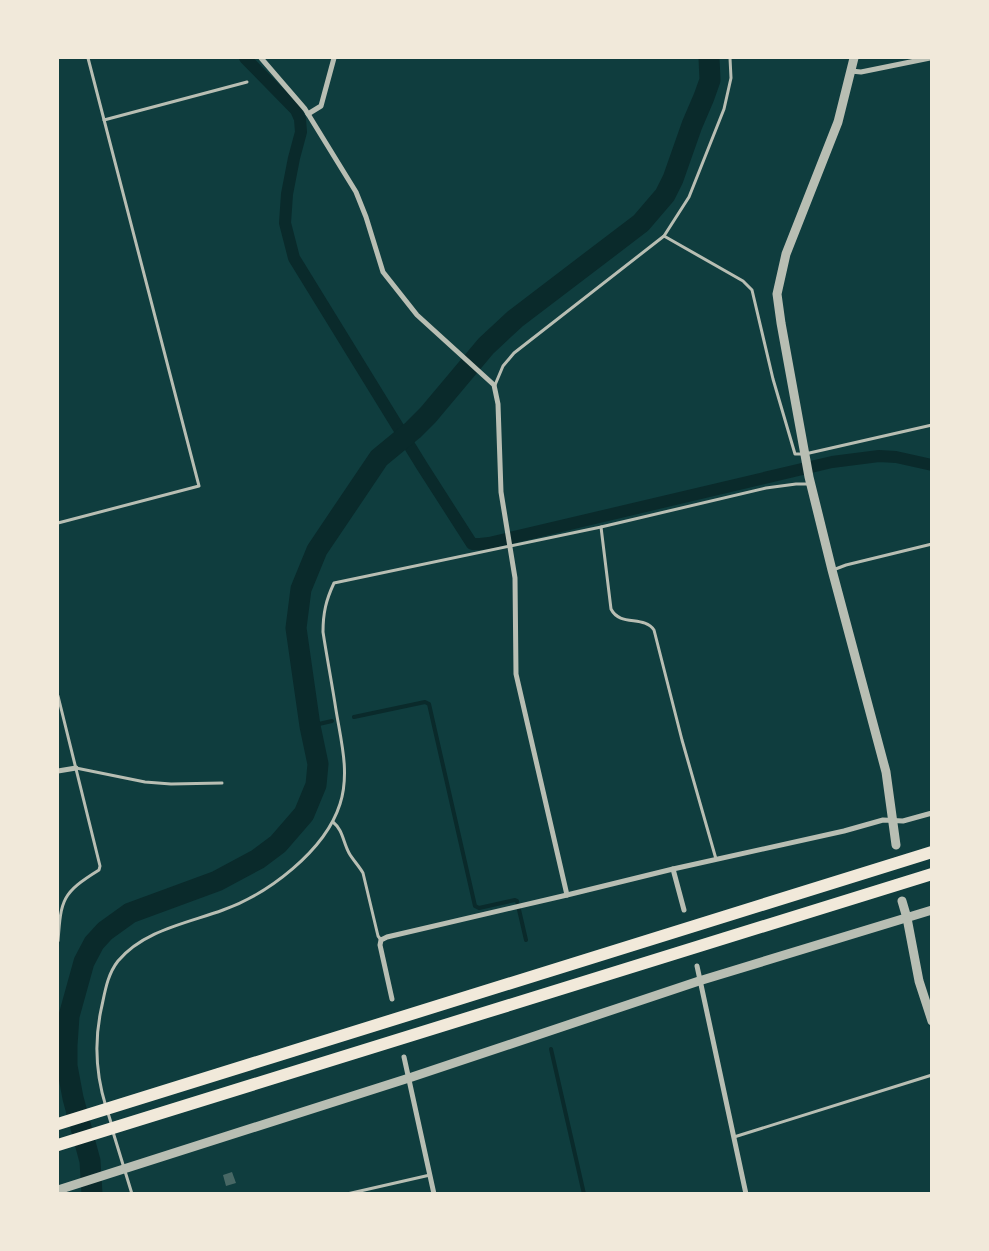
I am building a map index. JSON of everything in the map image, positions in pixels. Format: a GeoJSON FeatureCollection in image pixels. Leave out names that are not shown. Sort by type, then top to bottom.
{"type":"FeatureCollection","features":[{"type":"Feature","properties":{"kind":"highway"},"geometry":{"type":"LineString","coordinates":[[58,1124],[932,852]]}},
{"type":"Feature","properties":{"kind":"highway"},"geometry":{"type":"LineString","coordinates":[[58,1146],[932,874]]}},
{"type":"Feature","properties":{"kind":"street"},"geometry":{"type":"LineString","coordinates":[[261,58],[274,71],[308,114],[356,192],[383,272],[417,314],[494,385],[498,404],[500,478],[507,532],[516,578],[516,674],[567,895]]}},
{"type":"Feature","properties":{"kind":"street"},"geometry":{"type":"LineString","coordinates":[[308,114],[321,106],[334,58]]}},
{"type":"Feature","properties":{"kind":"street"},"geometry":{"type":"LineString","coordinates":[[854,58],[831,144],[786,254],[777,294],[810,480],[886,772],[896,845]]}},
{"type":"Feature","properties":{"kind":"street"},"geometry":{"type":"LineString","coordinates":[[851,71],[861,72],[930,58]]}},
{"type":"Feature","properties":{"kind":"street"},"geometry":{"type":"LineString","coordinates":[[58,770],[76,768]]}},
{"type":"Feature","properties":{"kind":"street"},"geometry":{"type":"LineString","coordinates":[[392,999],[380,945],[381,940],[387,936],[835,833],[883,820],[903,821],[932,813]]}},
{"type":"Feature","properties":{"kind":"street"},"geometry":{"type":"LineString","coordinates":[[673,869],[684,910]]}},
{"type":"Feature","properties":{"kind":"street"},"geometry":{"type":"LineString","coordinates":[[902,901],[908,918],[918,982],[932,1021]]}},
{"type":"Feature","properties":{"kind":"street"},"geometry":{"type":"LineString","coordinates":[[58,1190],[408,1078],[699,981],[932,910]]}},
{"type":"Feature","properties":{"kind":"street"},"geometry":{"type":"LineString","coordinates":[[697,966],[746,1194]]}},
{"type":"Feature","properties":{"kind":"street"},"geometry":{"type":"LineString","coordinates":[[404,1057],[434,1194]]}},
{"type":"Feature","properties":{"kind":"lane"},"geometry":{"type":"LineString","coordinates":[[58,523],[200,486],[88,58]]}},
{"type":"Feature","properties":{"kind":"lane"},"geometry":{"type":"LineString","coordinates":[[494,385],[503,366],[514,353],[664,236],[689,198],[724,109],[731,78],[730,58]]}},
{"type":"Feature","properties":{"kind":"lane"},"geometry":{"type":"LineString","coordinates":[[104,120],[247,82]]}},
{"type":"Feature","properties":{"kind":"lane"},"geometry":{"type":"LineString","coordinates":[[664,236],[749,286],[754,298],[773,379],[795,454],[805,456],[932,425]]}},
{"type":"Feature","properties":{"kind":"lane"},"geometry":{"type":"LineString","coordinates":[[132,1194],[102,1095],[96,1054],[97,1025],[105,991],[112,970],[127,951],[149,937],[172,927],[244,902],[275,882],[321,839],[333,822],[340,803],[345,772],[323,632],[326,600],[334,583],[510,544],[601,528],[766,488],[810,480]]}},
{"type":"Feature","properties":{"kind":"lane"},"geometry":{"type":"LineString","coordinates":[[601,528],[611,609],[620,618],[648,624],[654,630],[682,740],[716,859]]}},
{"type":"Feature","properties":{"kind":"lane"},"geometry":{"type":"LineString","coordinates":[[832,570],[932,544]]}},
{"type":"Feature","properties":{"kind":"lane"},"geometry":{"type":"LineString","coordinates":[[58,696],[100,866],[99,870],[77,884],[63,901],[58,941]]}},
{"type":"Feature","properties":{"kind":"lane"},"geometry":{"type":"LineString","coordinates":[[76,768],[145,782],[172,784],[222,783]]}},
{"type":"Feature","properties":{"kind":"lane"},"geometry":{"type":"LineString","coordinates":[[333,822],[340,828],[350,855],[363,873],[378,936],[381,940]]}},
{"type":"Feature","properties":{"kind":"lane"},"geometry":{"type":"LineString","coordinates":[[733,1137],[932,1075]]}},
{"type":"Feature","properties":{"kind":"lane"},"geometry":{"type":"LineString","coordinates":[[347,1194],[430,1174]]}},
{"type":"Feature","properties":{"kind":"building"},"geometry":{"type":"Polygon","coordinates":[[[232,1172],[236,1183],[226,1186],[223,1175],[232,1172]]]}},
{"type":"Feature","properties":{"kind":"waterway"},"geometry":{"type":"LineString","coordinates":[[245,58],[296,110],[300,119],[301,132],[287,194],[285,223],[294,258],[472,544],[489,543],[832,462],[879,456],[896,457],[932,465]]}},
{"type":"Feature","properties":{"kind":"waterway"},"geometry":{"type":"LineString","coordinates":[[92,1194],[90,1161],[73,1098],[67,1066],[67,1045],[69,1016],[84,962],[94,943],[105,931],[130,913],[217,881],[258,859],[278,844],[304,814],[316,785],[318,764],[310,726],[296,628],[301,589],[317,550],[379,458],[428,415],[486,346],[515,319],[641,223],[665,195],[673,179],[710,80],[709,58]]}},
{"type":"Feature","properties":{"kind":"waterway"},"geometry":{"type":"LineString","coordinates":[[354,717],[425,702],[429,704],[475,906],[479,908],[517,901],[526,940]]}},
{"type":"Feature","properties":{"kind":"waterway"},"geometry":{"type":"LineString","coordinates":[[310,726],[332,721]]}},
{"type":"Feature","properties":{"kind":"waterway"},"geometry":{"type":"LineString","coordinates":[[551,1049],[584,1194]]}}]}
